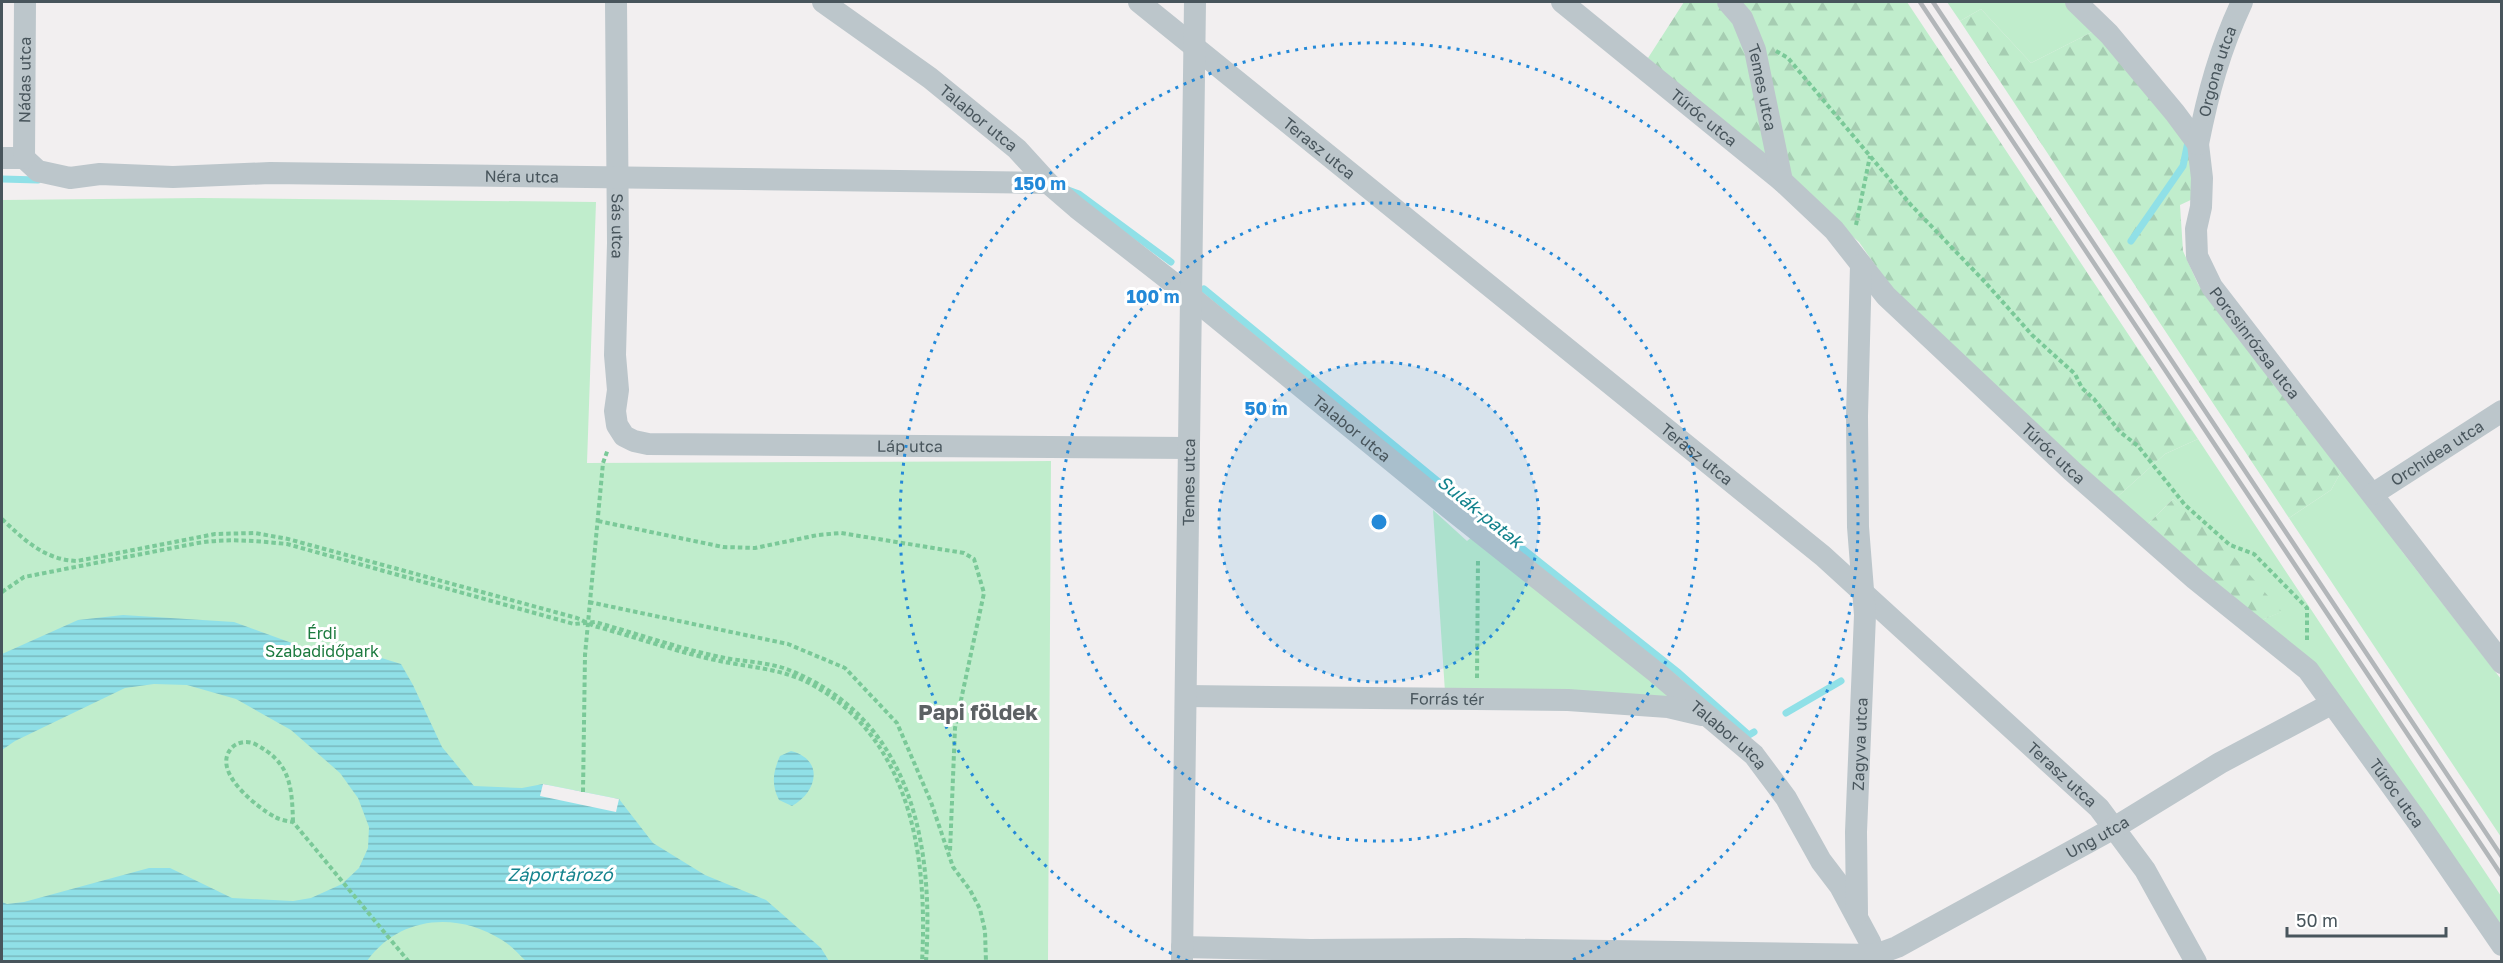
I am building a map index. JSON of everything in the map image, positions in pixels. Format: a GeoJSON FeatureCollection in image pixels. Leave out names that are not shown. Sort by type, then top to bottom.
{"type":"FeatureCollection","features":[{"type":"Feature","properties":{"kind":"street","name":"Nádas utca"},"geometry":{"type":"LineString","coordinates":[[13,158],[25,2]]}},
{"type":"Feature","properties":{"kind":"street","name":"Sás utca"},"geometry":{"type":"LineString","coordinates":[[616,2],[618,243],[615,356],[617,425]]}},
{"type":"Feature","properties":{"kind":"street","name":"Talabor utca"},"geometry":{"type":"LineString","coordinates":[[824,2],[930,78],[1017,149],[1048,183],[1657,673],[1754,755],[1786,798],[1821,861],[1840,886],[1857,918]]}},
{"type":"Feature","properties":{"kind":"street","name":"Terasz utca"},"geometry":{"type":"LineString","coordinates":[[1139,2],[1822,556],[2099,808],[2145,870],[2196,962]]}},
{"type":"Feature","properties":{"kind":"street","name":"Temes utca"},"geometry":{"type":"LineString","coordinates":[[1182,954],[1195,2]]}},
{"type":"Feature","properties":{"kind":"street","name":"Túróc utca"},"geometry":{"type":"LineString","coordinates":[[1562,2],[1782,181],[1834,230],[1886,296],[2072,471],[2195,579],[2307,670],[2319,683],[2331,704],[2417,821],[2502,945]]}},
{"type":"Feature","properties":{"kind":"street","name":"Temes utca"},"geometry":{"type":"LineString","coordinates":[[1728,2],[1742,18],[1755,50],[1782,181]]}},
{"type":"Feature","properties":{"kind":"street","name":"Porcsinrózsa utca"},"geometry":{"type":"LineString","coordinates":[[2076,2],[2109,34],[2198,144],[2202,178],[2201,207],[2196,230],[2197,256],[2212,287],[2502,663]]}},
{"type":"Feature","properties":{"kind":"street","name":"Orgona utca"},"geometry":{"type":"LineString","coordinates":[[2198,144],[2208,91],[2227,34],[2242,2]]}},
{"type":"Feature","properties":{"kind":"street","name":"Néra utca"},"geometry":{"type":"LineString","coordinates":[[13,158],[38,171],[70,178],[100,174],[173,177],[270,173],[1048,183]]}},
{"type":"Feature","properties":{"kind":"street","name":"Zagyva utca"},"geometry":{"type":"LineString","coordinates":[[1856,258],[1858,527],[1864,636],[1856,858],[1857,918],[1867,958]]}},
{"type":"Feature","properties":{"kind":"street","name":"Orchidea utca"},"geometry":{"type":"LineString","coordinates":[[2373,494],[2502,411]]}},
{"type":"Feature","properties":{"kind":"street","name":"Láp utca"},"geometry":{"type":"LineString","coordinates":[[617,425],[624,436],[634,441],[660,444],[1188,448]]}},
{"type":"Feature","properties":{"kind":"street"},"geometry":{"type":"LineString","coordinates":[[1822,556],[1839,554],[1849,547],[1858,527]]}},
{"type":"Feature","properties":{"kind":"street","name":"Forrás tér"},"geometry":{"type":"LineString","coordinates":[[1186,696],[1568,700],[1668,706],[1707,717]]}},
{"type":"Feature","properties":{"kind":"street","name":"Ung utca"},"geometry":{"type":"LineString","coordinates":[[1867,958],[1897,947],[2114,828],[2220,763],[2331,704]]}},
{"type":"Feature","properties":{"kind":"street"},"geometry":{"type":"LineString","coordinates":[[1821,861],[1842,870],[1856,858]]}},
{"type":"Feature","properties":{"kind":"street"},"geometry":{"type":"LineString","coordinates":[[1182,954],[1465,949],[1867,958]]}},
{"type":"Feature","properties":{"kind":"path"},"geometry":{"type":"LineString","coordinates":[[1755,50],[1770,48],[1788,58],[1911,206],[1985,282],[2032,335],[2075,374],[2082,388],[2094,399],[2120,432],[2138,446],[2185,505],[2230,545],[2254,554],[2307,608],[2307,670]]}},
{"type":"Feature","properties":{"kind":"path"},"geometry":{"type":"LineString","coordinates":[[1856,258],[1870,155]]}},
{"type":"Feature","properties":{"kind":"path"},"geometry":{"type":"LineString","coordinates":[[583,792],[585,655],[597,522],[603,463],[617,425]]}},
{"type":"Feature","properties":{"kind":"path"},"geometry":{"type":"LineString","coordinates":[[2,519],[24,540],[61,560],[77,561],[215,534],[255,533],[288,539],[730,663],[757,666],[787,674],[810,683],[843,706],[865,727],[882,749],[908,803],[915,836],[922,894],[922,962]]}},
{"type":"Feature","properties":{"kind":"path"},"geometry":{"type":"LineString","coordinates":[[597,522],[723,547],[755,548],[818,535],[841,533],[964,553],[974,559],[984,593],[956,728],[950,851]]}},
{"type":"Feature","properties":{"kind":"path"},"geometry":{"type":"LineString","coordinates":[[1477,699],[1478,531]]}},
{"type":"Feature","properties":{"kind":"path"},"geometry":{"type":"LineString","coordinates":[[2,592],[24,577],[215,540],[254,540],[287,544],[574,624],[595,622],[731,658],[788,670],[812,681],[845,701],[867,722],[901,773],[917,824],[927,894],[926,962]]}},
{"type":"Feature","properties":{"kind":"path"},"geometry":{"type":"LineString","coordinates":[[590,602],[788,644],[845,668],[897,723],[950,851],[953,867],[970,890],[980,909],[985,931],[986,962]]}},
{"type":"Feature","properties":{"kind":"path"},"geometry":{"type":"LineString","coordinates":[[293,822],[277,818],[250,801],[235,783],[226,765],[228,751],[236,744],[249,741],[281,762],[289,784],[293,822],[409,962]]}},
{"type":"Feature","properties":{"kind":"green space"},"geometry":{"type":"Polygon","coordinates":[[[1684,2],[1907,2],[2198,439],[2165,454],[2115,499],[1891,288],[1859,242],[1648,58],[1684,2]]]}},
{"type":"Feature","properties":{"kind":"green space"},"geometry":{"type":"Polygon","coordinates":[[[1947,2],[2069,2],[2098,29],[2031,63],[1981,9],[1960,21],[1947,2]]]}},
{"type":"Feature","properties":{"kind":"green space"},"geometry":{"type":"Polygon","coordinates":[[[1981,9],[2031,63],[2098,29],[2184,110],[2212,190],[2180,205],[2183,251],[2198,284],[2342,470],[2331,490],[2289,518],[1960,21],[1981,9]]]}},
{"type":"Feature","properties":{"kind":"green space","name":"Érdi Szabadidőpark"},"geometry":{"type":"Polygon","coordinates":[[[201,198],[596,202],[587,463],[1051,461],[1048,961],[2,961],[2,200],[201,198]]]}},
{"type":"Feature","properties":{"kind":"green space"},"geometry":{"type":"Polygon","coordinates":[[[2198,439],[2501,896],[2501,930],[2259,621],[2281,612],[2173,499],[2146,526],[2115,499],[2165,454],[2198,439]]]}},
{"type":"Feature","properties":{"kind":"green space"},"geometry":{"type":"Polygon","coordinates":[[[2342,470],[2363,492],[2401,550],[2501,679],[2501,837],[2289,518],[2331,490],[2342,470]]]}},
{"type":"Feature","properties":{"kind":"green space"},"geometry":{"type":"Polygon","coordinates":[[[2173,499],[2229,551],[2282,612],[2259,621],[2146,526],[2173,499]]]}},
{"type":"Feature","properties":{"kind":"green space"},"geometry":{"type":"Polygon","coordinates":[[[1433,510],[1467,541],[1486,525],[1682,703],[1445,692],[1433,510]]]}},
{"type":"Feature","properties":{"kind":"water","name":"Záportározó"},"geometry":{"type":"Polygon","coordinates":[[[123,615],[234,622],[333,658],[375,656],[401,664],[442,747],[474,786],[522,788],[543,784],[619,799],[653,843],[705,875],[766,900],[821,948],[829,961],[526,961],[505,942],[485,931],[448,922],[412,927],[395,935],[380,946],[367,961],[2,961],[2,902],[7,904],[24,902],[149,868],[170,868],[232,898],[293,901],[311,898],[342,884],[359,868],[368,848],[369,827],[358,798],[340,773],[291,730],[236,699],[187,685],[154,684],[125,688],[15,741],[2,750],[2,654],[78,620],[123,615]]]}},
{"type":"Feature","properties":{"kind":"water"},"geometry":{"type":"Polygon","coordinates":[[[791,751],[802,755],[809,761],[814,777],[807,793],[792,806],[779,800],[774,783],[774,773],[780,756],[791,751]]]}},
{"type":"Feature","properties":{"kind":"pier"},"geometry":{"type":"Polygon","coordinates":[[[543,784],[619,799],[616,812],[540,796],[543,784]]]}},
{"type":"Feature","properties":{"kind":"waterway","name":"Sulák-patak"},"geometry":{"type":"LineString","coordinates":[[2131,241],[2183,166],[2188,142]]}},
{"type":"Feature","properties":{"kind":"waterway"},"geometry":{"type":"LineString","coordinates":[[2,179],[38,180]]}},
{"type":"Feature","properties":{"kind":"waterway","name":"Sulák-patak"},"geometry":{"type":"LineString","coordinates":[[1068,190],[1079,194],[1171,262]]}},
{"type":"Feature","properties":{"kind":"waterway","name":"Sulák-patak"},"geometry":{"type":"LineString","coordinates":[[1204,289],[1440,483],[1679,673],[1749,735],[1754,732]]}},
{"type":"Feature","properties":{"kind":"waterway","name":"Sulák-patak"},"geometry":{"type":"LineString","coordinates":[[1786,713],[1841,681]]}},
{"type":"Feature","properties":{"kind":"railway"},"geometry":{"type":"LineString","coordinates":[[1920,2],[2502,876]]}},
{"type":"Feature","properties":{"kind":"railway"},"geometry":{"type":"LineString","coordinates":[[1933,2],[2502,857]]}},
{"type":"Feature","properties":{"kind":"district","name":"Papi földek"},"geometry":{"type":"Point","coordinates":[978,712]}}]}
